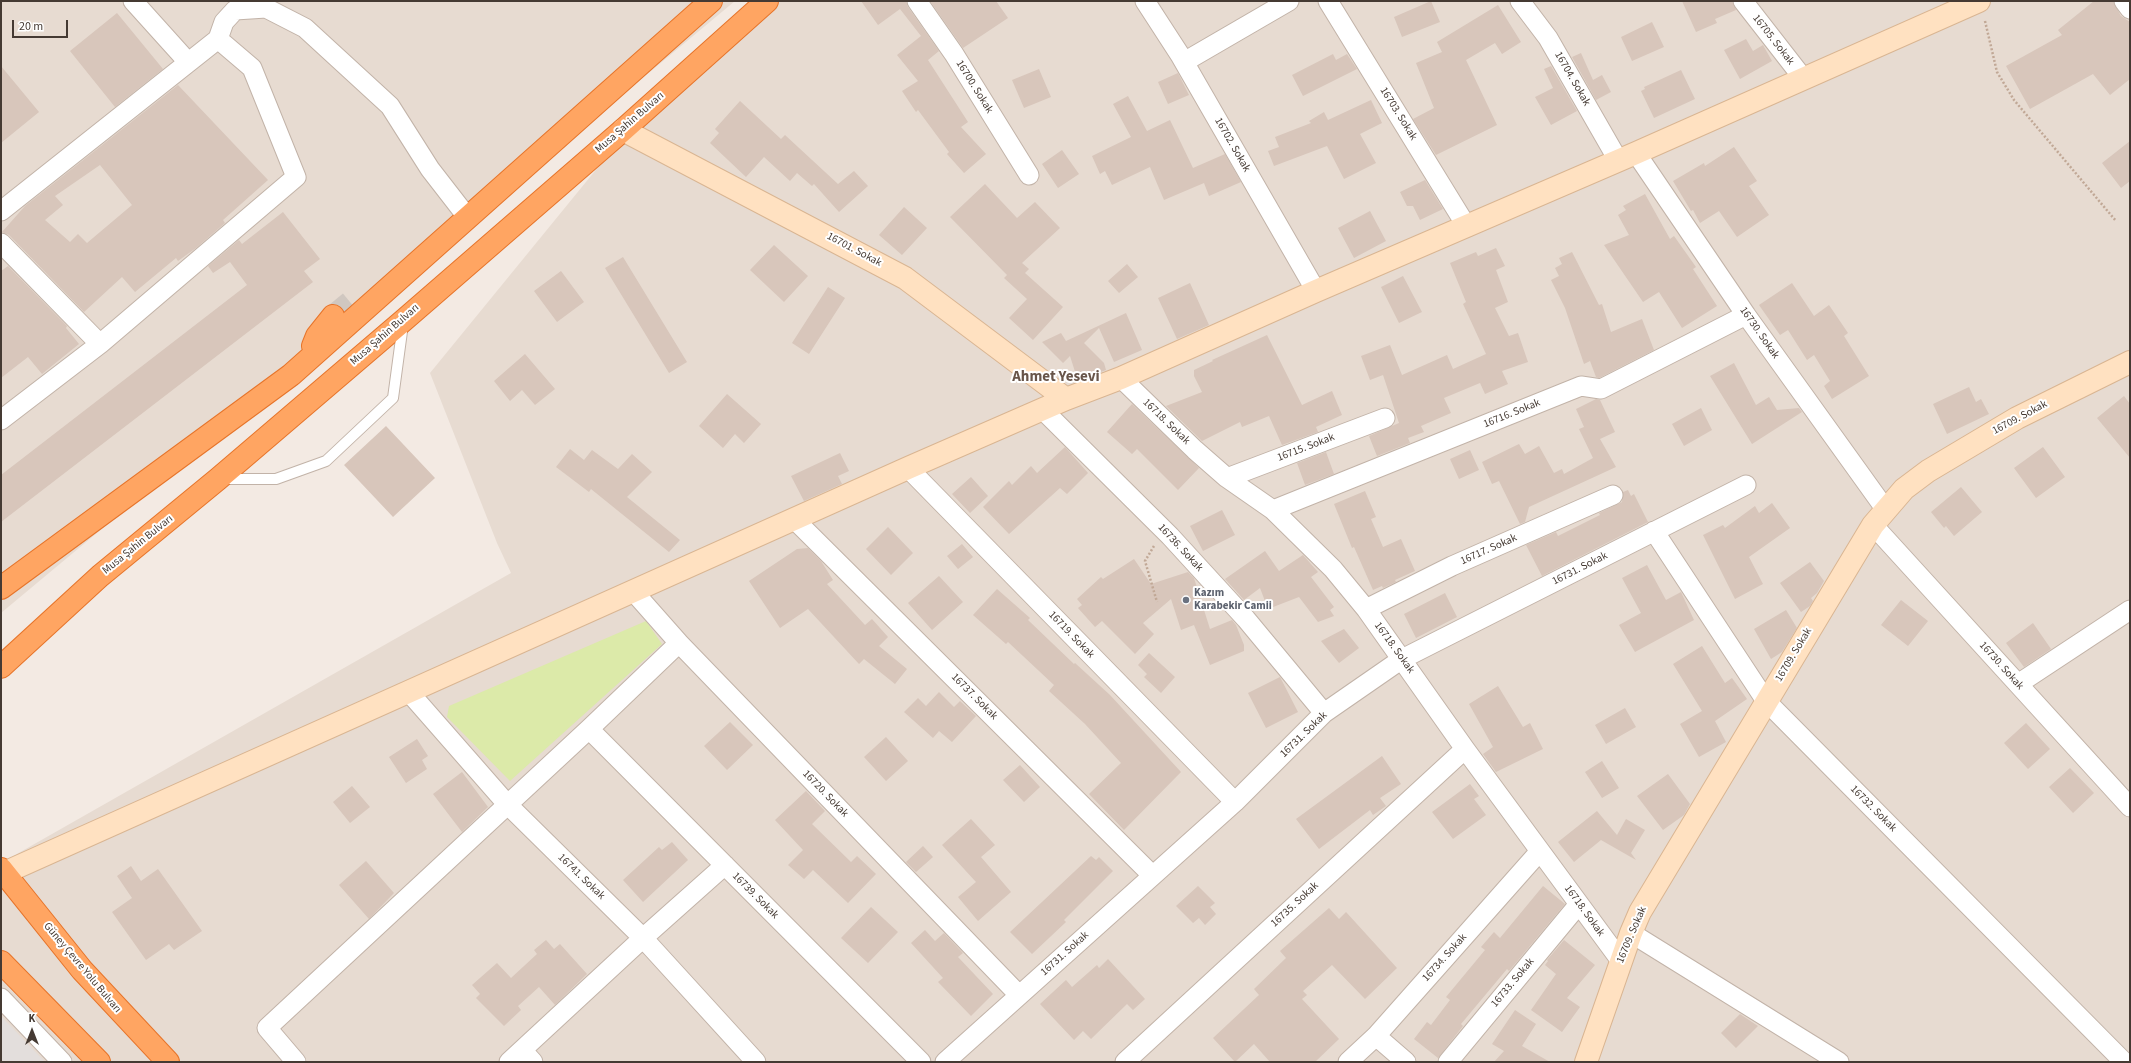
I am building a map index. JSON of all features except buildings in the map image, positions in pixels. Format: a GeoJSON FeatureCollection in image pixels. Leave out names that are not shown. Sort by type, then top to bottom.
{"type":"FeatureCollection","features":[{"type":"Feature","properties":{"kind":"highway"},"geometry":{"type":"LineString","coordinates":[[1,588],[190,451],[291,375],[712,1]]}},
{"type":"Feature","properties":{"kind":"highway","name":"Musa Şahin Bulvarı"},"geometry":{"type":"LineString","coordinates":[[1,667],[100,576],[218,479],[404,320],[623,130],[767,1]]}},
{"type":"Feature","properties":{"kind":"highway"},"geometry":{"type":"LineString","coordinates":[[356,297],[398,265],[445,239]]}},
{"type":"Feature","properties":{"kind":"highway"},"geometry":{"type":"LineString","coordinates":[[309,359],[316,336],[333,316]]}},
{"type":"Feature","properties":{"kind":"highway","name":"Güney Çevre Yolu Bulvarı"},"geometry":{"type":"LineString","coordinates":[[2,871],[82,970],[168,1062]]}},
{"type":"Feature","properties":{"kind":"highway"},"geometry":{"type":"LineString","coordinates":[[1,962],[99,1062]]}},
{"type":"Feature","properties":{"kind":"main road"},"geometry":{"type":"LineString","coordinates":[[2,871],[1042,409],[1121,378],[1316,291],[1627,157],[1803,78],[1981,7]]}},
{"type":"Feature","properties":{"kind":"main road","name":"16701. Sokak"},"geometry":{"type":"LineString","coordinates":[[623,130],[905,278],[1066,399]]}},
{"type":"Feature","properties":{"kind":"main road","name":"16709. Sokak"},"geometry":{"type":"LineString","coordinates":[[1586,1062],[1630,934],[1655,885],[1766,701],[1880,517],[1910,484],[2010,422],[2130,362]]}},
{"type":"Feature","properties":{"kind":"street"},"geometry":{"type":"LineString","coordinates":[[133,1],[188,62]]}},
{"type":"Feature","properties":{"kind":"street","name":"16700. Sokak"},"geometry":{"type":"LineString","coordinates":[[917,1],[954,54],[1028,175]]}},
{"type":"Feature","properties":{"kind":"street","name":"16702. Sokak"},"geometry":{"type":"LineString","coordinates":[[1145,1],[1184,62],[1316,291]]}},
{"type":"Feature","properties":{"kind":"street"},"geometry":{"type":"LineString","coordinates":[[1184,62],[1290,1]]}},
{"type":"Feature","properties":{"kind":"street","name":"16703. Sokak"},"geometry":{"type":"LineString","coordinates":[[1328,1],[1467,227]]}},
{"type":"Feature","properties":{"kind":"street","name":"16704. Sokak"},"geometry":{"type":"LineString","coordinates":[[1520,1],[1548,38],[1627,157]]}},
{"type":"Feature","properties":{"kind":"street","name":"16705. Sokak"},"geometry":{"type":"LineString","coordinates":[[1743,1],[1803,78]]}},
{"type":"Feature","properties":{"kind":"street"},"geometry":{"type":"LineString","coordinates":[[2124,1],[2130,9]]}},
{"type":"Feature","properties":{"kind":"street"},"geometry":{"type":"LineString","coordinates":[[1,211],[218,39],[224,22],[234,6],[266,8],[305,28],[390,106],[430,169],[468,218]]}},
{"type":"Feature","properties":{"kind":"street"},"geometry":{"type":"LineString","coordinates":[[1,420],[100,344],[296,177],[252,68],[218,39]]}},
{"type":"Feature","properties":{"kind":"street","name":"16730. Sokak"},"geometry":{"type":"LineString","coordinates":[[1627,157],[1746,315],[1880,517],[2018,684],[2130,807]]}},
{"type":"Feature","properties":{"kind":"street"},"geometry":{"type":"LineString","coordinates":[[1,243],[100,344]]}},
{"type":"Feature","properties":{"kind":"street","name":"16716. Sokak"},"geometry":{"type":"LineString","coordinates":[[1273,510],[1581,386],[1601,389],[1746,315]]}},
{"type":"Feature","properties":{"kind":"street","name":"16718. Sokak"},"geometry":{"type":"LineString","coordinates":[[1121,378],[1194,450],[1227,478],[1273,510],[1333,569],[1366,609],[1464,748],[1621,961]]}},
{"type":"Feature","properties":{"kind":"street","name":"16736. Sokak"},"geometry":{"type":"LineString","coordinates":[[1042,409],[1164,530],[1246,619],[1324,713]]}},
{"type":"Feature","properties":{"kind":"street","name":"16715. Sokak"},"geometry":{"type":"LineString","coordinates":[[1227,478],[1385,418]]}},
{"type":"Feature","properties":{"kind":"street","name":"16719. Sokak"},"geometry":{"type":"LineString","coordinates":[[908,468],[1235,802]]}},
{"type":"Feature","properties":{"kind":"street","name":"16731. Sokak"},"geometry":{"type":"LineString","coordinates":[[945,1062],[1235,802],[1324,713],[1402,659],[1746,485]]}},
{"type":"Feature","properties":{"kind":"street","name":"16717. Sokak"},"geometry":{"type":"LineString","coordinates":[[1366,609],[1452,566],[1613,495]]}},
{"type":"Feature","properties":{"kind":"street","name":"16737. Sokak"},"geometry":{"type":"LineString","coordinates":[[795,520],[1152,875]]}},
{"type":"Feature","properties":{"kind":"street","name":"16732. Sokak"},"geometry":{"type":"LineString","coordinates":[[1654,531],[1766,701],[2124,1062]]}},
{"type":"Feature","properties":{"kind":"street","name":"16720. Sokak"},"geometry":{"type":"LineString","coordinates":[[633,591],[679,643],[1019,995]]}},
{"type":"Feature","properties":{"kind":"street"},"geometry":{"type":"LineString","coordinates":[[2018,684],[2130,610]]}},
{"type":"Feature","properties":{"kind":"street"},"geometry":{"type":"LineString","coordinates":[[296,1062],[267,1028],[589,729],[679,643]]}},
{"type":"Feature","properties":{"kind":"street","name":"16741. Sokak"},"geometry":{"type":"LineString","coordinates":[[408,690],[507,804],[643,938],[756,1062]]}},
{"type":"Feature","properties":{"kind":"street","name":"16739. Sokak"},"geometry":{"type":"LineString","coordinates":[[589,729],[921,1062]]}},
{"type":"Feature","properties":{"kind":"street","name":"16735. Sokak"},"geometry":{"type":"LineString","coordinates":[[1125,1062],[1464,748]]}},
{"type":"Feature","properties":{"kind":"street","name":"16734. Sokak"},"geometry":{"type":"LineString","coordinates":[[1348,1062],[1376,1036],[1540,851]]}},
{"type":"Feature","properties":{"kind":"street"},"geometry":{"type":"LineString","coordinates":[[521,1058],[643,938],[725,866]]}},
{"type":"Feature","properties":{"kind":"street","name":"16733. Sokak"},"geometry":{"type":"LineString","coordinates":[[1448,1062],[1579,904]]}},
{"type":"Feature","properties":{"kind":"street"},"geometry":{"type":"LineString","coordinates":[[1630,934],[1839,1062]]}},
{"type":"Feature","properties":{"kind":"street"},"geometry":{"type":"LineString","coordinates":[[1,998],[62,1062]]}},
{"type":"Feature","properties":{"kind":"street"},"geometry":{"type":"LineString","coordinates":[[1376,1036],[1406,1062]]}},
{"type":"Feature","properties":{"kind":"lane"},"geometry":{"type":"LineString","coordinates":[[218,479],[276,479],[326,461],[393,398],[404,320]]}},
{"type":"Feature","properties":{"kind":"path"},"geometry":{"type":"LineString","coordinates":[[1981,7],[1997,72],[2014,100],[2116,221]]}},
{"type":"Feature","properties":{"kind":"path"},"geometry":{"type":"LineString","coordinates":[[1157,602],[1145,561],[1164,530]]}},
{"type":"Feature","properties":{"kind":"shaded area"},"geometry":{"type":"Polygon","coordinates":[[[1,1],[735,1],[1,613],[1,1]]]}},
{"type":"Feature","properties":{"kind":"shaded area"},"geometry":{"type":"Polygon","coordinates":[[[778,1],[2130,1],[2130,1062],[1,1062],[1,863],[511,573],[497,543],[430,373],[648,106],[778,1]]]}},
{"type":"Feature","properties":{"kind":"shaded area"},"geometry":{"type":"Polygon","coordinates":[[[1,1016],[45,1062],[1,1062],[1,1016]]]}},
{"type":"Feature","properties":{"kind":"green space"},"geometry":{"type":"Polygon","coordinates":[[[646,621],[662,644],[510,781],[447,717],[449,706],[646,621]]]}},
{"type":"Feature","properties":{"kind":"tunnel"},"geometry":{"type":"LineString","coordinates":[[333,316],[356,297]]}},
{"type":"Feature","properties":{"kind":"place","name":"Kazım Karabekir Camii"},"geometry":{"type":"Point","coordinates":[1186,600]}},
{"type":"Feature","properties":{"kind":"district","name":"Ahmet Yesevi"},"geometry":{"type":"Point","coordinates":[1056,378]}}]}
